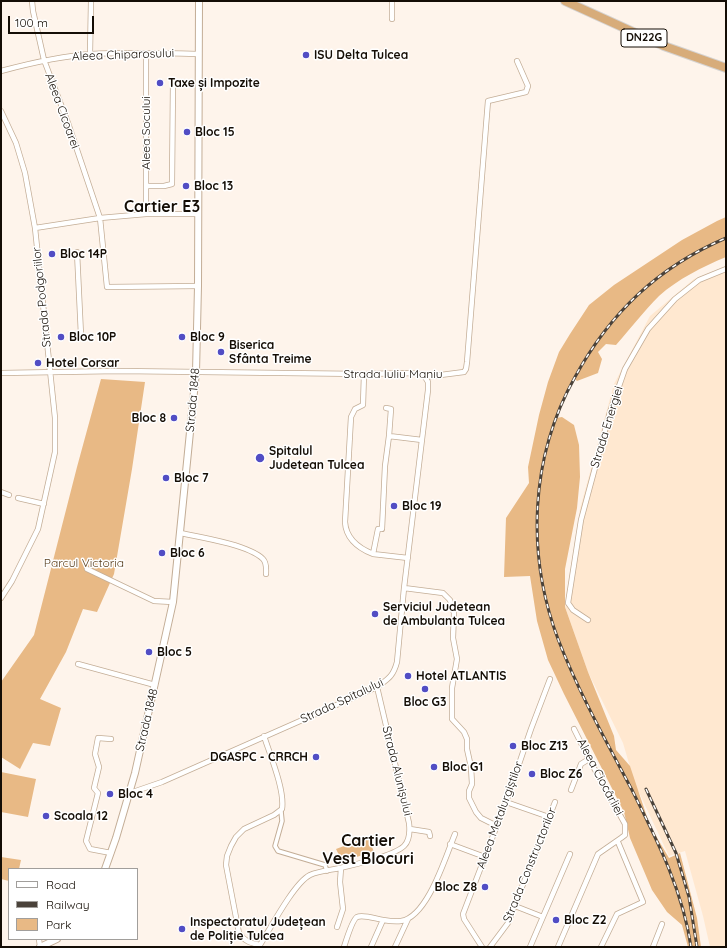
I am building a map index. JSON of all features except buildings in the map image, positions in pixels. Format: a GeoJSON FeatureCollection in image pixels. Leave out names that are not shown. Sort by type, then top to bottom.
{"type":"FeatureCollection","features":[{"type":"Feature","properties":{"kind":"highway","name":"DN22G"},"geometry":{"type":"LineString","coordinates":[[565,1],[664,46],[726,68]]}},
{"type":"Feature","properties":{"kind":"main road","name":"Strada 1848"},"geometry":{"type":"LineString","coordinates":[[130,793],[173,602],[196,372],[198,286],[199,1]]}},
{"type":"Feature","properties":{"kind":"main road"},"geometry":{"type":"LineString","coordinates":[[105,868],[130,793]]}},
{"type":"Feature","properties":{"kind":"main road"},"geometry":{"type":"LineString","coordinates":[[40,947],[55,940]]}},
{"type":"Feature","properties":{"kind":"main road"},"geometry":{"type":"LineString","coordinates":[[47,947],[55,940]]}},
{"type":"Feature","properties":{"kind":"street","name":"Aleea Cicoarei"},"geometry":{"type":"LineString","coordinates":[[32,1],[40,49],[68,123],[100,218],[107,287],[198,286]]}},
{"type":"Feature","properties":{"kind":"street"},"geometry":{"type":"LineString","coordinates":[[90,54],[91,1]]}},
{"type":"Feature","properties":{"kind":"street"},"geometry":{"type":"LineString","coordinates":[[392,1],[392,19]]}},
{"type":"Feature","properties":{"kind":"street","name":"Aleea Socului"},"geometry":{"type":"LineString","coordinates":[[146,53],[146,214]]}},
{"type":"Feature","properties":{"kind":"street","name":"Aleea Chiparosului"},"geometry":{"type":"LineString","coordinates":[[1,71],[44,60],[90,54],[198,54]]}},
{"type":"Feature","properties":{"kind":"street","name":"Strada Iuliu Maniu"},"geometry":{"type":"LineString","coordinates":[[1,373],[119,371],[418,374],[425,377],[464,372],[466,369],[488,101],[526,92],[528,86],[517,61]]}},
{"type":"Feature","properties":{"kind":"street"},"geometry":{"type":"LineString","coordinates":[[146,186],[169,186],[172,184],[173,81]]}},
{"type":"Feature","properties":{"kind":"street","name":"Strada Podgoriilor"},"geometry":{"type":"LineString","coordinates":[[1,111],[16,143],[25,173],[35,228],[55,418],[55,452],[38,529],[12,581],[1,598]]}},
{"type":"Feature","properties":{"kind":"street"},"geometry":{"type":"LineString","coordinates":[[35,228],[100,218],[146,214],[198,214]]}},
{"type":"Feature","properties":{"kind":"street"},"geometry":{"type":"LineString","coordinates":[[77,252],[81,335]]}},
{"type":"Feature","properties":{"kind":"street","name":"Strada Energiei"},"geometry":{"type":"LineString","coordinates":[[588,620],[573,610],[568,603],[569,591],[581,520],[610,412],[626,369],[648,329],[675,299],[699,280],[726,269]]}},
{"type":"Feature","properties":{"kind":"street"},"geometry":{"type":"LineString","coordinates":[[364,374],[363,405],[355,409],[351,417],[345,522],[346,529],[349,537],[362,549],[373,554],[408,558]]}},
{"type":"Feature","properties":{"kind":"street","name":"Strada Spitalului"},"geometry":{"type":"LineString","coordinates":[[130,793],[162,782],[377,687],[387,680],[394,672],[397,662],[404,588],[428,390],[428,382],[425,377]]}},
{"type":"Feature","properties":{"kind":"street"},"geometry":{"type":"LineString","coordinates":[[373,554],[378,528],[382,529],[385,466],[392,409],[386,408]]}},
{"type":"Feature","properties":{"kind":"street"},"geometry":{"type":"LineString","coordinates":[[389,436],[422,440]]}},
{"type":"Feature","properties":{"kind":"street"},"geometry":{"type":"LineString","coordinates":[[1,492],[18,498],[44,504]]}},
{"type":"Feature","properties":{"kind":"street"},"geometry":{"type":"LineString","coordinates":[[180,533],[226,544],[257,554],[264,560],[266,574]]}},
{"type":"Feature","properties":{"kind":"street"},"geometry":{"type":"LineString","coordinates":[[87,569],[154,601],[173,602]]}},
{"type":"Feature","properties":{"kind":"street"},"geometry":{"type":"LineString","coordinates":[[404,588],[443,593],[448,596],[452,603],[454,618],[453,638],[457,659],[452,688],[452,719],[464,732],[466,740],[471,767],[472,784],[469,791],[469,798],[476,812],[481,818],[497,826]]}},
{"type":"Feature","properties":{"kind":"street"},"geometry":{"type":"LineString","coordinates":[[78,664],[155,684]]}},
{"type":"Feature","properties":{"kind":"street","name":"Aleea Metalurgiștilor"},"geometry":{"type":"LineString","coordinates":[[482,947],[464,919],[463,914],[506,802],[550,679]]}},
{"type":"Feature","properties":{"kind":"street","name":"Strada Alunișului"},"geometry":{"type":"LineString","coordinates":[[281,811],[244,829],[230,846],[227,856],[226,865],[239,933],[243,939],[260,945],[284,906],[300,885],[311,875],[394,852],[400,849],[408,841],[410,829],[377,687]]}},
{"type":"Feature","properties":{"kind":"street","name":"Aleea Ciocârliei"},"geometry":{"type":"LineString","coordinates":[[574,729],[625,824],[624,834],[618,842]]}},
{"type":"Feature","properties":{"kind":"street"},"geometry":{"type":"LineString","coordinates":[[264,736],[278,781],[283,806],[281,811],[282,821],[275,846],[278,851],[325,865],[327,871]]}},
{"type":"Feature","properties":{"kind":"street"},"geometry":{"type":"LineString","coordinates":[[111,738],[98,738],[95,754],[99,767],[94,788],[98,792],[86,842],[90,849],[111,853]]}},
{"type":"Feature","properties":{"kind":"street"},"geometry":{"type":"LineString","coordinates":[[571,790],[581,764],[589,759]]}},
{"type":"Feature","properties":{"kind":"street"},"geometry":{"type":"LineString","coordinates":[[506,802],[549,817]]}},
{"type":"Feature","properties":{"kind":"street","name":"Strada Constructorilor"},"geometry":{"type":"LineString","coordinates":[[490,947],[508,923],[555,802]]}},
{"type":"Feature","properties":{"kind":"street"},"geometry":{"type":"LineString","coordinates":[[410,829],[429,832],[430,836]]}},
{"type":"Feature","properties":{"kind":"street"},"geometry":{"type":"LineString","coordinates":[[395,947],[408,919],[425,902],[432,890],[455,834]]}},
{"type":"Feature","properties":{"kind":"street"},"geometry":{"type":"LineString","coordinates":[[558,947],[598,854],[618,842],[643,902],[617,914],[601,947]]}},
{"type":"Feature","properties":{"kind":"street"},"geometry":{"type":"LineString","coordinates":[[450,844],[485,857]]}},
{"type":"Feature","properties":{"kind":"street"},"geometry":{"type":"LineString","coordinates":[[530,947],[570,854]]}},
{"type":"Feature","properties":{"kind":"street"},"geometry":{"type":"LineString","coordinates":[[337,927],[343,909],[340,868]]}},
{"type":"Feature","properties":{"kind":"street"},"geometry":{"type":"LineString","coordinates":[[514,906],[543,917]]}},
{"type":"Feature","properties":{"kind":"street"},"geometry":{"type":"LineString","coordinates":[[344,947],[354,920],[357,917],[362,916],[383,920],[402,921],[408,919]]}},
{"type":"Feature","properties":{"kind":"street"},"geometry":{"type":"LineString","coordinates":[[371,947],[383,920]]}},
{"type":"Feature","properties":{"kind":"street"},"geometry":{"type":"LineString","coordinates":[[652,947],[662,924]]}},
{"type":"Feature","properties":{"kind":"shaded area"},"geometry":{"type":"Polygon","coordinates":[[[726,266],[726,947],[710,947],[685,851],[669,856],[635,784],[623,743],[588,672],[565,607],[580,509],[614,384],[650,316],[694,279],[726,266]]]}},
{"type":"Feature","properties":{"kind":"green space"},"geometry":{"type":"Polygon","coordinates":[[[726,217],[726,257],[699,269],[674,284],[653,302],[616,345],[606,344],[598,352],[602,359],[598,373],[577,381],[574,378],[556,418],[562,417],[574,425],[579,445],[580,477],[577,508],[565,569],[565,607],[588,672],[614,736],[616,750],[630,766],[650,826],[669,858],[680,853],[697,918],[701,947],[688,947],[682,925],[667,912],[652,890],[630,838],[624,812],[548,660],[537,621],[530,576],[504,577],[506,518],[529,483],[528,467],[539,415],[548,382],[559,352],[589,305],[614,285],[682,240],[726,217]]]}},
{"type":"Feature","properties":{"kind":"green space","name":"Parcul Victoria"},"geometry":{"type":"Polygon","coordinates":[[[101,379],[145,382],[114,574],[97,612],[83,609],[66,652],[40,699],[61,708],[50,746],[33,743],[20,769],[1,757],[1,682],[34,635],[101,379]]]}},
{"type":"Feature","properties":{"kind":"green space"},"geometry":{"type":"Polygon","coordinates":[[[1,772],[36,779],[28,817],[1,812],[1,772]]]}},
{"type":"Feature","properties":{"kind":"green space"},"geometry":{"type":"Polygon","coordinates":[[[368,837],[374,852],[342,861],[336,849],[368,837]]]}},
{"type":"Feature","properties":{"kind":"green space"},"geometry":{"type":"Polygon","coordinates":[[[1,857],[21,860],[19,868],[8,868],[8,881],[1,879],[1,857]]]}},
{"type":"Feature","properties":{"kind":"railway"},"geometry":{"type":"LineString","coordinates":[[691,947],[682,906],[660,847],[583,697],[558,639],[548,607],[541,573],[537,540],[538,506],[541,473],[549,440],[560,408],[575,377],[604,332],[638,294],[658,278],[701,250],[726,238]]}},
{"type":"Feature","properties":{"kind":"railway"},"geometry":{"type":"LineString","coordinates":[[646,789],[676,853],[689,897],[697,947]]}},
{"type":"Feature","properties":{"kind":"place","name":"ISU Delta Tulcea"},"geometry":{"type":"Point","coordinates":[306,55]}},
{"type":"Feature","properties":{"kind":"place","name":"Taxe și Impozite"},"geometry":{"type":"Point","coordinates":[160,83]}},
{"type":"Feature","properties":{"kind":"place","name":"Bloc 15"},"geometry":{"type":"Point","coordinates":[187,132]}},
{"type":"Feature","properties":{"kind":"place","name":"Bloc 13"},"geometry":{"type":"Point","coordinates":[186,186]}},
{"type":"Feature","properties":{"kind":"place","name":"Bloc 14P"},"geometry":{"type":"Point","coordinates":[52,254]}},
{"type":"Feature","properties":{"kind":"place","name":"Bloc 10P"},"geometry":{"type":"Point","coordinates":[61,337]}},
{"type":"Feature","properties":{"kind":"place","name":"Bloc 9"},"geometry":{"type":"Point","coordinates":[182,337]}},
{"type":"Feature","properties":{"kind":"place","name":"Biserica Sfânta Treime"},"geometry":{"type":"Point","coordinates":[221,352]}},
{"type":"Feature","properties":{"kind":"place","name":"Hotel Corsar"},"geometry":{"type":"Point","coordinates":[38,363]}},
{"type":"Feature","properties":{"kind":"place","name":"Bloc 8"},"geometry":{"type":"Point","coordinates":[174,418]}},
{"type":"Feature","properties":{"kind":"place","name":"Spitalul Judetean Tulcea"},"geometry":{"type":"Point","coordinates":[260,458]}},
{"type":"Feature","properties":{"kind":"place","name":"Bloc 7"},"geometry":{"type":"Point","coordinates":[166,478]}},
{"type":"Feature","properties":{"kind":"place","name":"Bloc 19"},"geometry":{"type":"Point","coordinates":[394,506]}},
{"type":"Feature","properties":{"kind":"place","name":"Bloc 6"},"geometry":{"type":"Point","coordinates":[162,553]}},
{"type":"Feature","properties":{"kind":"place","name":"Serviciul Judetean de Ambulanta Tulcea"},"geometry":{"type":"Point","coordinates":[375,614]}},
{"type":"Feature","properties":{"kind":"place","name":"Bloc 5"},"geometry":{"type":"Point","coordinates":[149,652]}},
{"type":"Feature","properties":{"kind":"place","name":"Hotel ATLANTIS"},"geometry":{"type":"Point","coordinates":[408,676]}},
{"type":"Feature","properties":{"kind":"place","name":"Bloc G3"},"geometry":{"type":"Point","coordinates":[425,689]}},
{"type":"Feature","properties":{"kind":"place","name":"Bloc Z13"},"geometry":{"type":"Point","coordinates":[513,746]}},
{"type":"Feature","properties":{"kind":"place","name":"DGASPC - CRRCH"},"geometry":{"type":"Point","coordinates":[316,757]}},
{"type":"Feature","properties":{"kind":"place","name":"Bloc G1"},"geometry":{"type":"Point","coordinates":[434,767]}},
{"type":"Feature","properties":{"kind":"place","name":"Bloc Z6"},"geometry":{"type":"Point","coordinates":[532,774]}},
{"type":"Feature","properties":{"kind":"place","name":"Bloc 4"},"geometry":{"type":"Point","coordinates":[110,794]}},
{"type":"Feature","properties":{"kind":"place","name":"Scoala 12"},"geometry":{"type":"Point","coordinates":[46,816]}},
{"type":"Feature","properties":{"kind":"place","name":"Bloc Z8"},"geometry":{"type":"Point","coordinates":[485,887]}},
{"type":"Feature","properties":{"kind":"place","name":"Bloc Z2"},"geometry":{"type":"Point","coordinates":[556,920]}},
{"type":"Feature","properties":{"kind":"place","name":"Inspectoratul Județean de Poliție Tulcea"},"geometry":{"type":"Point","coordinates":[182,929]}},
{"type":"Feature","properties":{"kind":"district","name":"Cartier E3"},"geometry":{"type":"Point","coordinates":[162,207]}},
{"type":"Feature","properties":{"kind":"district","name":"Cartier Vest Blocuri"},"geometry":{"type":"Point","coordinates":[368,850]}}]}
